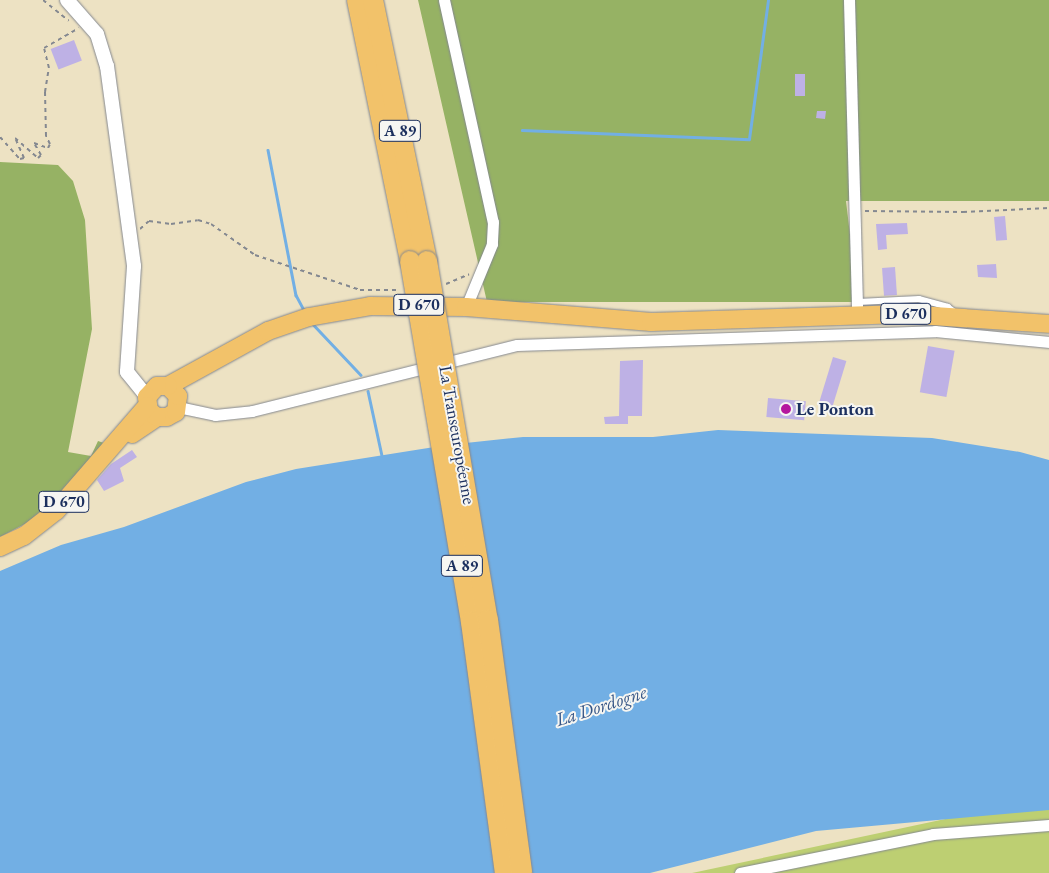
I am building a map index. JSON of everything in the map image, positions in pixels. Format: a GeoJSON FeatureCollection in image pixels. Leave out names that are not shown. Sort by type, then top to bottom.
{"type":"FeatureCollection","features":[{"type":"Feature","properties":{"kind":"highway","name":"La Transeuropéenne"},"geometry":{"type":"LineString","coordinates":[[357,0],[418,261],[471,622],[505,873]]}},
{"type":"Feature","properties":{"kind":"highway","name":"La Transeuropéenne"},"geometry":{"type":"LineString","coordinates":[[373,0],[418,261],[488,620],[522,873]]}},
{"type":"Feature","properties":{"kind":"main road","name":"D 670"},"geometry":{"type":"LineString","coordinates":[[0,548],[24,536],[56,510],[117,444],[155,398],[208,364],[268,331],[334,312],[395,305],[466,307],[610,319],[691,322],[762,319],[858,308],[1049,324]]}},
{"type":"Feature","properties":{"kind":"main road","name":"D 670"},"geometry":{"type":"LineString","coordinates":[[178,404],[208,364]]}},
{"type":"Feature","properties":{"kind":"main road"},"geometry":{"type":"LineString","coordinates":[[176,392],[178,404],[172,415],[155,398],[176,392]]}},
{"type":"Feature","properties":{"kind":"street"},"geometry":{"type":"LineString","coordinates":[[67,0],[84,26],[97,34],[107,66],[130,230],[134,308],[128,364],[155,398]]}},
{"type":"Feature","properties":{"kind":"street"},"geometry":{"type":"LineString","coordinates":[[444,0],[494,222],[492,244],[466,307]]}},
{"type":"Feature","properties":{"kind":"street"},"geometry":{"type":"LineString","coordinates":[[849,0],[858,308]]}},
{"type":"Feature","properties":{"kind":"street"},"geometry":{"type":"LineString","coordinates":[[178,404],[215,415],[252,411],[517,345],[935,331],[1049,342]]}},
{"type":"Feature","properties":{"kind":"street"},"geometry":{"type":"LineString","coordinates":[[740,873],[933,834],[1049,825]]}},
{"type":"Feature","properties":{"kind":"path"},"geometry":{"type":"LineString","coordinates":[[0,137],[20,159],[24,158],[16,138],[38,158],[41,155],[34,143],[48,148],[50,144],[46,136],[45,92],[49,68],[44,48],[84,26],[43,0]]}},
{"type":"Feature","properties":{"kind":"path"},"geometry":{"type":"LineString","coordinates":[[855,210],[963,212],[1049,208]]}},
{"type":"Feature","properties":{"kind":"path"},"geometry":{"type":"LineString","coordinates":[[130,230],[144,228],[149,221],[171,224],[198,220],[211,224],[255,255],[307,272],[340,280],[360,290],[405,290]]}},
{"type":"Feature","properties":{"kind":"path"},"geometry":{"type":"LineString","coordinates":[[442,284],[474,271],[485,260]]}},
{"type":"Feature","properties":{"kind":"green space"},"geometry":{"type":"Polygon","coordinates":[[[418,0],[1049,0],[1049,201],[846,201],[858,302],[487,302],[418,0]]]}},
{"type":"Feature","properties":{"kind":"green space"},"geometry":{"type":"Polygon","coordinates":[[[0,162],[58,165],[73,181],[85,220],[92,329],[68,452],[91,456],[98,441],[107,444],[42,515],[0,537],[0,162]]]}},
{"type":"Feature","properties":{"kind":"green space"},"geometry":{"type":"Polygon","coordinates":[[[1049,797],[1049,873],[692,873],[1049,797]]]}},
{"type":"Feature","properties":{"kind":"water","name":"La Dordogne"},"geometry":{"type":"Polygon","coordinates":[[[718,430],[932,438],[1020,452],[1049,460],[1049,810],[816,831],[650,873],[0,873],[0,571],[61,545],[124,527],[246,482],[296,469],[447,445],[523,437],[653,437],[718,430]]]}},
{"type":"Feature","properties":{"kind":"building"},"geometry":{"type":"Polygon","coordinates":[[[74,40],[82,61],[59,69],[51,49],[74,40]]]}},
{"type":"Feature","properties":{"kind":"building"},"geometry":{"type":"Polygon","coordinates":[[[795,74],[805,74],[805,96],[795,96],[795,74]]]}},
{"type":"Feature","properties":{"kind":"building"},"geometry":{"type":"Polygon","coordinates":[[[817,111],[826,111],[825,119],[816,118],[817,111]]]}},
{"type":"Feature","properties":{"kind":"building"},"geometry":{"type":"Polygon","coordinates":[[[1005,216],[1007,240],[996,241],[994,217],[1005,216]]]}},
{"type":"Feature","properties":{"kind":"building"},"geometry":{"type":"Polygon","coordinates":[[[907,223],[908,234],[886,235],[887,249],[878,250],[876,224],[907,223]]]}},
{"type":"Feature","properties":{"kind":"building"},"geometry":{"type":"Polygon","coordinates":[[[996,264],[997,278],[978,277],[977,265],[996,264]]]}},
{"type":"Feature","properties":{"kind":"building"},"geometry":{"type":"Polygon","coordinates":[[[895,267],[897,295],[884,296],[882,268],[895,267]]]}},
{"type":"Feature","properties":{"kind":"building"},"geometry":{"type":"Polygon","coordinates":[[[928,346],[955,351],[946,397],[920,392],[928,346]]]}},
{"type":"Feature","properties":{"kind":"building"},"geometry":{"type":"Polygon","coordinates":[[[833,357],[846,361],[833,406],[819,402],[833,357]]]}},
{"type":"Feature","properties":{"kind":"building"},"geometry":{"type":"Polygon","coordinates":[[[643,360],[642,416],[628,416],[628,424],[605,424],[604,417],[619,416],[620,361],[643,360]]]}},
{"type":"Feature","properties":{"kind":"building","name":"Le Ponton"},"geometry":{"type":"Polygon","coordinates":[[[768,398],[806,401],[804,420],[766,417],[768,398]]]}},
{"type":"Feature","properties":{"kind":"building"},"geometry":{"type":"Polygon","coordinates":[[[132,450],[137,457],[120,468],[124,481],[104,491],[97,480],[111,464],[132,450]]]}},
{"type":"Feature","properties":{"kind":"waterway"},"geometry":{"type":"LineString","coordinates":[[522,130],[749,139],[768,0]]}},
{"type":"Feature","properties":{"kind":"waterway"},"geometry":{"type":"LineString","coordinates":[[268,150],[296,295],[305,312]]}},
{"type":"Feature","properties":{"kind":"waterway"},"geometry":{"type":"LineString","coordinates":[[312,323],[361,375]]}},
{"type":"Feature","properties":{"kind":"waterway"},"geometry":{"type":"LineString","coordinates":[[368,391],[382,456]]}},
{"type":"Feature","properties":{"kind":"place","name":"Le Ponton"},"geometry":{"type":"Point","coordinates":[786,409]}}]}
